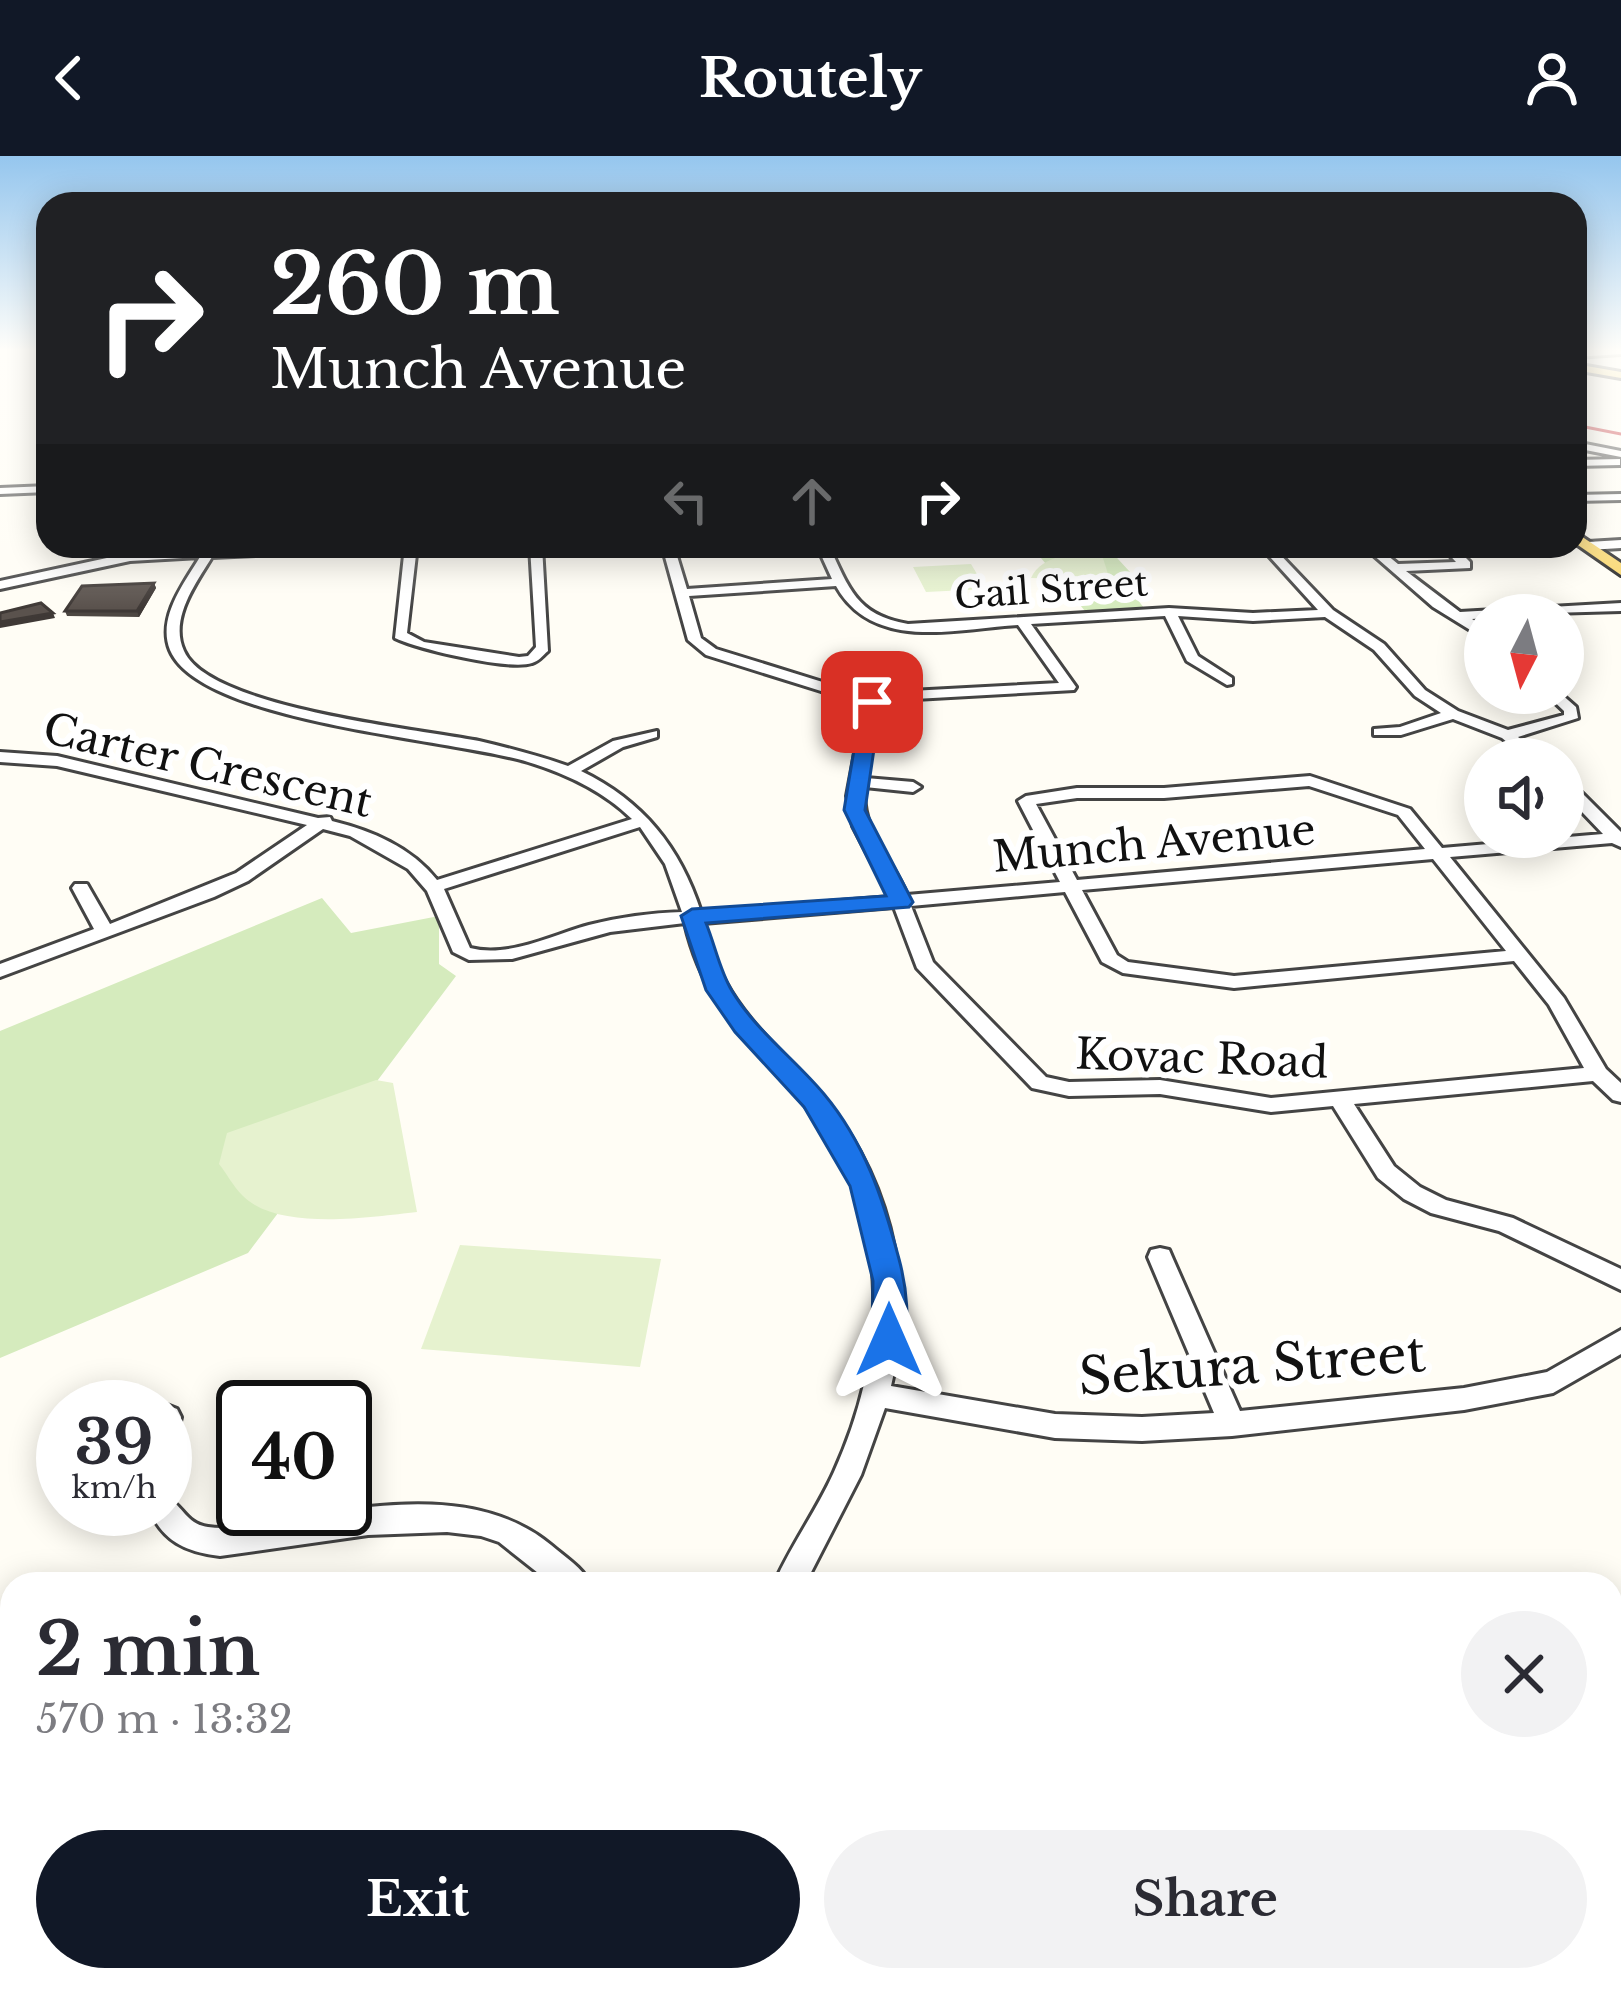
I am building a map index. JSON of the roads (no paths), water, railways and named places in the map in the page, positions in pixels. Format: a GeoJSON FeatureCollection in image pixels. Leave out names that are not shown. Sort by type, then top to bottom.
{"type":"FeatureCollection","features":[{"type":"Feature","properties":{"kind":"main road"},"geometry":{"type":"LineString","coordinates":[[1587,545],[1621,570]]}},
{"type":"Feature","properties":{"kind":"street"},"geometry":{"type":"LineString","coordinates":[[1587,448],[1621,458]]}},
{"type":"Feature","properties":{"kind":"street"},"geometry":{"type":"LineString","coordinates":[[1587,462],[1621,458]]}},
{"type":"Feature","properties":{"kind":"street"},"geometry":{"type":"LineString","coordinates":[[0,491],[36,490]]}},
{"type":"Feature","properties":{"kind":"street"},"geometry":{"type":"LineString","coordinates":[[1587,498],[1621,497]]}},
{"type":"Feature","properties":{"kind":"street"},"geometry":{"type":"LineString","coordinates":[[1587,541],[1621,544]]}},
{"type":"Feature","properties":{"kind":"street"},"geometry":{"type":"LineString","coordinates":[[0,585],[128,558]]}},
{"type":"Feature","properties":{"kind":"street"},"geometry":{"type":"LineString","coordinates":[[205,558],[171,626],[172,645],[193,673],[262,703],[475,743],[570,771],[611,793],[643,820],[664,842],[718,990],[839,1135],[865,1186],[889,1281],[889,1340],[878,1395],[841,1495],[797,1572]]}},
{"type":"Feature","properties":{"kind":"street"},"geometry":{"type":"LineString","coordinates":[[409,558],[399,631],[403,638],[519,661],[532,659],[543,648],[537,558]]}},
{"type":"Feature","properties":{"kind":"street"},"geometry":{"type":"LineString","coordinates":[[672,558],[695,640],[711,652],[826,688],[872,697],[1069,687],[1022,621]]}},
{"type":"Feature","properties":{"kind":"street","name":"Gail Street"},"geometry":{"type":"LineString","coordinates":[[829,558],[856,610],[880,625],[908,628],[1169,612],[1253,617],[1328,613]]}},
{"type":"Feature","properties":{"kind":"street"},"geometry":{"type":"LineString","coordinates":[[1277,558],[1328,613],[1379,647],[1420,694],[1511,738]]}},
{"type":"Feature","properties":{"kind":"street"},"geometry":{"type":"LineString","coordinates":[[1384,558],[1464,619]]}},
{"type":"Feature","properties":{"kind":"street"},"geometry":{"type":"LineString","coordinates":[[1397,568],[1466,565],[1459,558]]}},
{"type":"Feature","properties":{"kind":"street"},"geometry":{"type":"LineString","coordinates":[[683,593],[841,582]]}},
{"type":"Feature","properties":{"kind":"street"},"geometry":{"type":"LineString","coordinates":[[1459,616],[1621,607]]}},
{"type":"Feature","properties":{"kind":"street"},"geometry":{"type":"LineString","coordinates":[[1169,612],[1192,658],[1227,681]]}},
{"type":"Feature","properties":{"kind":"street","name":"Kovac Road"},"geometry":{"type":"LineString","coordinates":[[872,697],[854,810],[901,902],[924,964],[1039,1083],[1069,1089],[1160,1087],[1271,1105],[1598,1074]]}},
{"type":"Feature","properties":{"kind":"street"},"geometry":{"type":"LineString","coordinates":[[1379,732],[1401,731],[1454,714]]}},
{"type":"Feature","properties":{"kind":"street"},"geometry":{"type":"LineString","coordinates":[[1507,735],[1571,718],[1571,714]]}},
{"type":"Feature","properties":{"kind":"street"},"geometry":{"type":"LineString","coordinates":[[570,771],[618,744],[652,734]]}},
{"type":"Feature","properties":{"kind":"street","name":"Carter Crescent"},"geometry":{"type":"LineString","coordinates":[[0,757],[57,761],[324,821],[384,844],[436,886],[468,957],[503,954],[602,927],[692,916]]}},
{"type":"Feature","properties":{"kind":"street"},"geometry":{"type":"LineString","coordinates":[[1520,955],[1234,982],[1123,967],[1109,958],[1026,801],[1316,781],[1404,812],[1440,854],[1520,955],[1557,1002],[1598,1074],[1621,1095]]}},
{"type":"Feature","properties":{"kind":"street"},"geometry":{"type":"LineString","coordinates":[[857,782],[913,787]]}},
{"type":"Feature","properties":{"kind":"street"},"geometry":{"type":"LineString","coordinates":[[1584,804],[1619,839]]}},
{"type":"Feature","properties":{"kind":"street"},"geometry":{"type":"LineString","coordinates":[[436,886],[643,820]]}},
{"type":"Feature","properties":{"kind":"street"},"geometry":{"type":"LineString","coordinates":[[0,971],[242,877],[324,821]]}},
{"type":"Feature","properties":{"kind":"street","name":"Munch Avenue"},"geometry":{"type":"LineString","coordinates":[[692,916],[1619,839]]}},
{"type":"Feature","properties":{"kind":"street"},"geometry":{"type":"LineString","coordinates":[[81,888],[105,932]]}},
{"type":"Feature","properties":{"kind":"street"},"geometry":{"type":"LineString","coordinates":[[1340,1100],[1386,1172],[1412,1193],[1439,1207],[1505,1224],[1621,1280]]}},
{"type":"Feature","properties":{"kind":"street"},"geometry":{"type":"LineString","coordinates":[[1160,1257],[1232,1424]]}},
{"type":"Feature","properties":{"kind":"street","name":"Sekura Street"},"geometry":{"type":"LineString","coordinates":[[878,1395],[1055,1426],[1142,1430],[1232,1424],[1464,1399],[1553,1382],[1621,1341]]}},
{"type":"Feature","properties":{"kind":"street"},"geometry":{"type":"LineString","coordinates":[[186,1536],[220,1542],[420,1518],[467,1519],[509,1532],[560,1572]]}}]}
